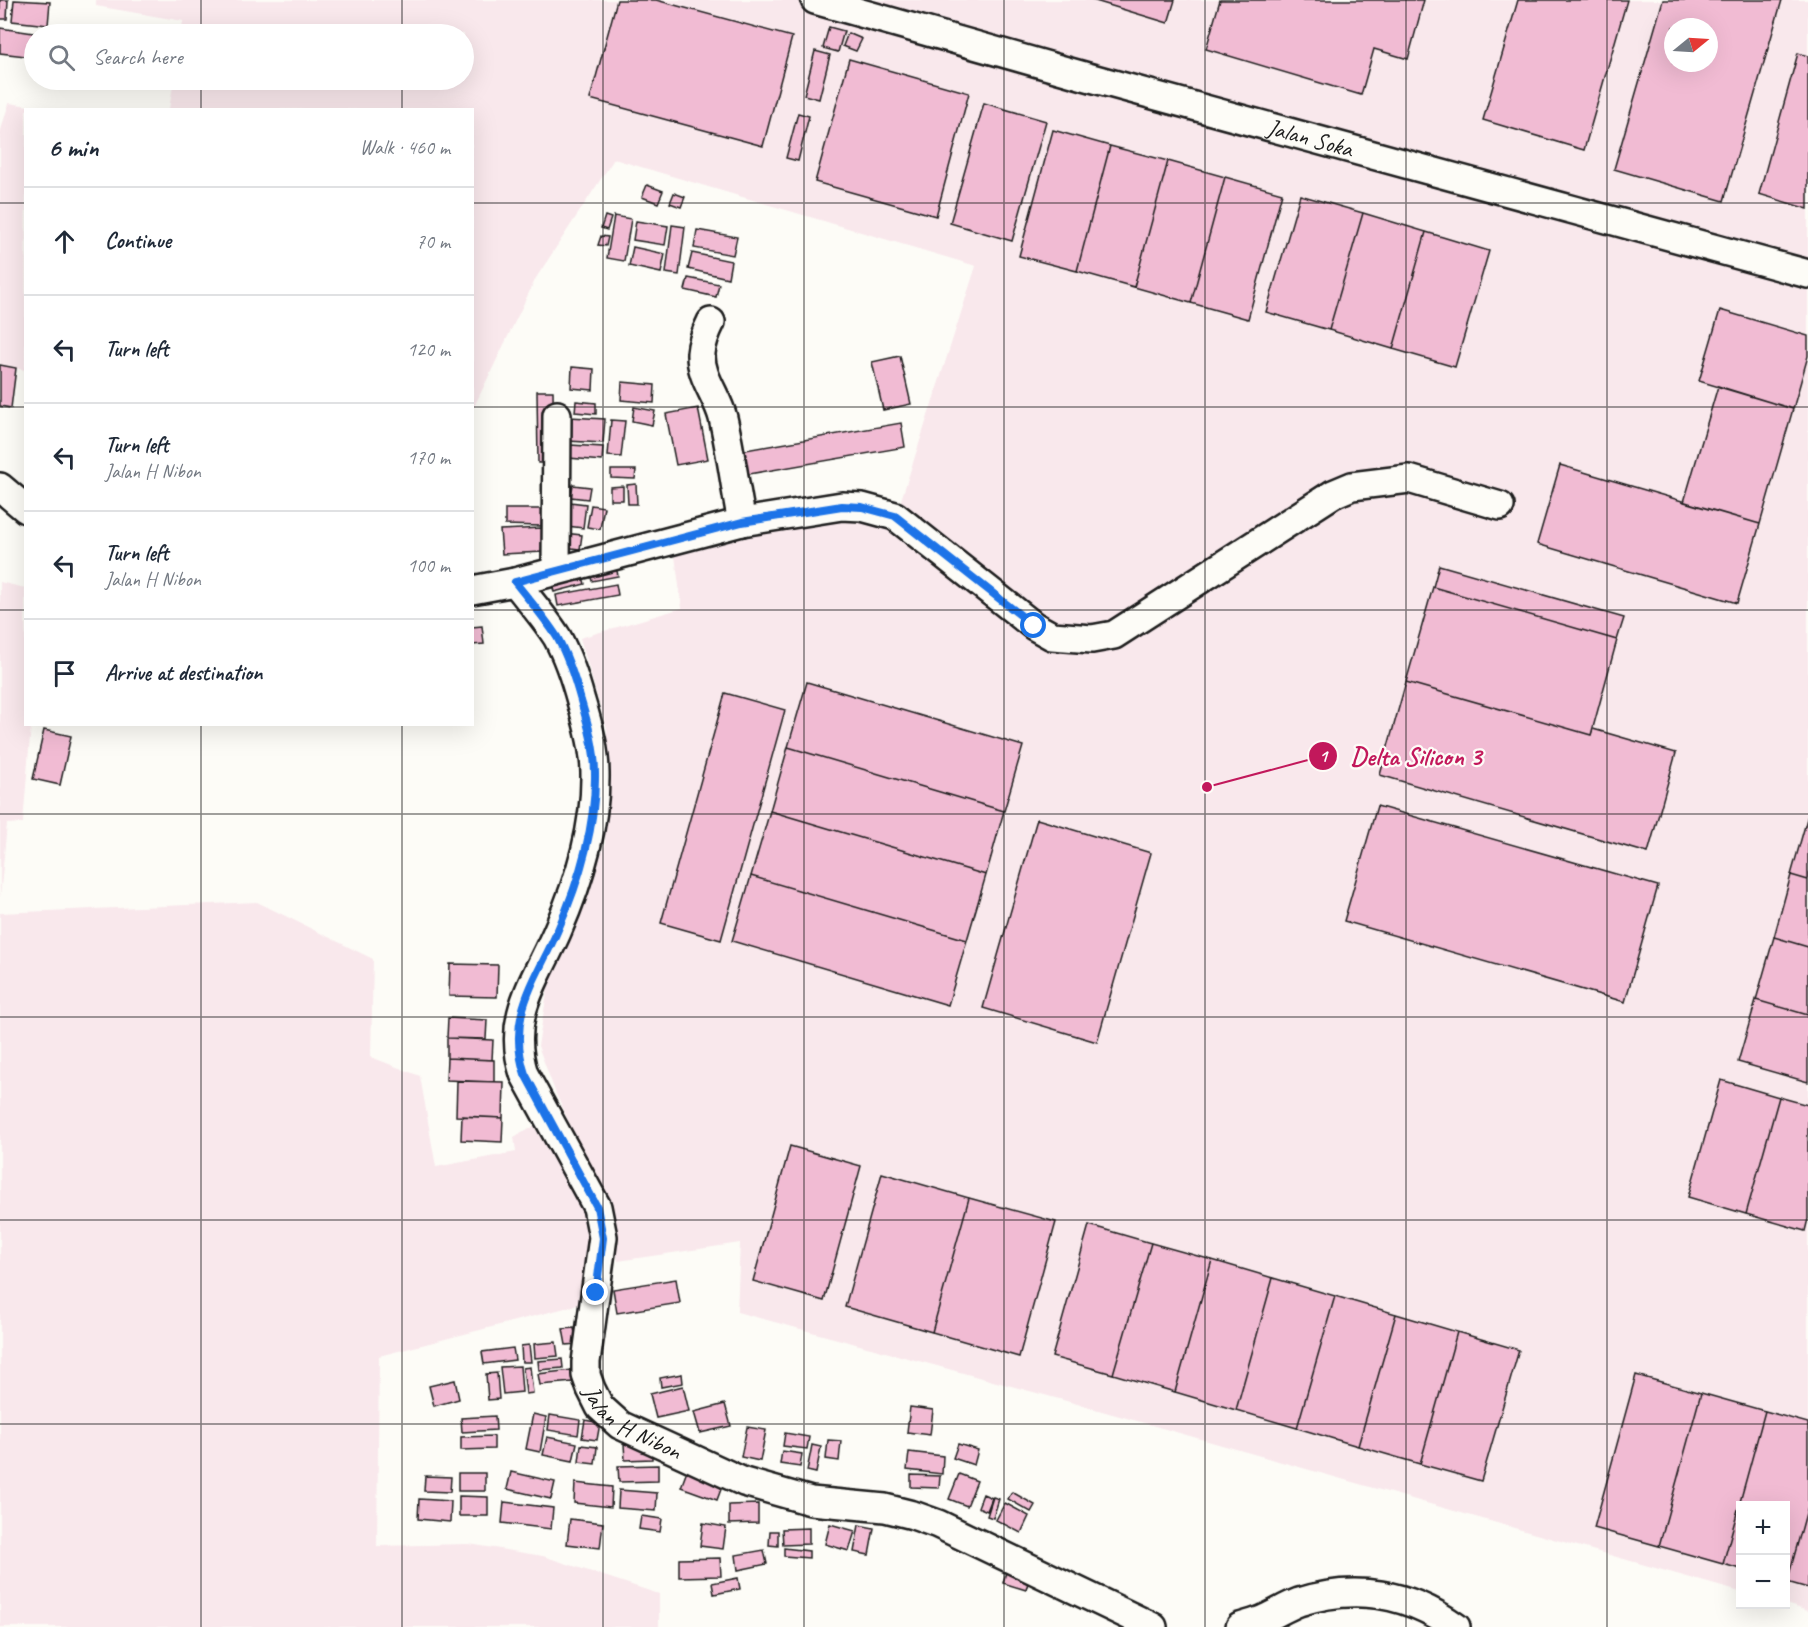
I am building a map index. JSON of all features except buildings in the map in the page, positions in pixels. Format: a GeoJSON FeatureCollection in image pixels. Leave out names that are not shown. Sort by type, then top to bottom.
{"type":"FeatureCollection","features":[{"type":"Feature","properties":{"kind":"street","name":"Jalan Soka"},"geometry":{"type":"LineString","coordinates":[[815,0],[1808,274]]}},
{"type":"Feature","properties":{"kind":"street"},"geometry":{"type":"LineString","coordinates":[[711,322],[704,338],[701,354],[706,382],[723,418],[742,522]]}},
{"type":"Feature","properties":{"kind":"street"},"geometry":{"type":"LineString","coordinates":[[556,570],[557,415]]}},
{"type":"Feature","properties":{"kind":"street"},"geometry":{"type":"LineString","coordinates":[[474,590],[515,582],[742,522],[842,506],[862,507],[895,516],[1034,626],[1052,636],[1092,639],[1114,635],[1333,494],[1352,486],[1409,478],[1500,506]]}},
{"type":"Feature","properties":{"kind":"street"},"geometry":{"type":"LineString","coordinates":[[0,487],[24,507]]}},
{"type":"Feature","properties":{"kind":"street","name":"Jalan H Nibon"},"geometry":{"type":"LineString","coordinates":[[515,582],[556,637],[569,662],[589,728],[595,771],[593,814],[581,869],[558,930],[532,985],[518,1023],[517,1038],[519,1056],[525,1074],[597,1207],[602,1222],[602,1250],[586,1362],[586,1375],[600,1407],[620,1425],[744,1482],[811,1501],[885,1508],[938,1524],[1153,1627]]}},
{"type":"Feature","properties":{"kind":"street"},"geometry":{"type":"LineString","coordinates":[[1240,1627],[1267,1618],[1300,1602],[1342,1593],[1364,1592],[1389,1596],[1410,1603],[1436,1614],[1456,1627]]}},
{"type":"Feature","properties":{"kind":"shaded area"},"geometry":{"type":"Polygon","coordinates":[[[96,0],[1808,0],[1808,1611],[1790,1605],[1790,1501],[1736,1501],[1736,1591],[1063,1400],[737,1312],[740,1243],[618,1261],[610,1211],[556,1094],[538,1046],[548,987],[605,845],[607,729],[580,638],[682,608],[675,556],[820,518],[893,525],[976,266],[614,159],[536,278],[474,407],[474,108],[169,108],[172,90],[474,90],[474,24],[183,24],[183,21],[96,6],[96,0]]]}},
{"type":"Feature","properties":{"kind":"shaded area"},"geometry":{"type":"Polygon","coordinates":[[[9,103],[42,108],[24,108],[24,370],[0,365],[0,133],[9,103]]]}},
{"type":"Feature","properties":{"kind":"shaded area"},"geometry":{"type":"Polygon","coordinates":[[[0,582],[24,588],[24,726],[31,726],[23,823],[7,824],[0,898],[0,582]]]}},
{"type":"Feature","properties":{"kind":"shaded area"},"geometry":{"type":"Polygon","coordinates":[[[257,902],[373,959],[371,1057],[420,1076],[436,1167],[516,1152],[514,1137],[537,1125],[582,1206],[592,1245],[581,1304],[379,1356],[377,1546],[469,1544],[543,1556],[659,1594],[659,1627],[0,1627],[0,913],[257,902]]]}},
{"type":"Feature","properties":{"kind":"place","name":"Delta Silicon 3"},"geometry":{"type":"Point","coordinates":[1207,787]}},
{"type":"Feature","properties":{"kind":"route"},"geometry":{"type":"LineString","coordinates":[[596,1293],[602,1250],[602,1222],[597,1207],[525,1074],[519,1056],[517,1038],[518,1023],[532,985],[558,930],[581,869],[593,814],[595,771],[589,728],[569,662],[556,637],[515,582],[742,522],[842,506],[862,507],[895,516],[1034,626]]}}]}
